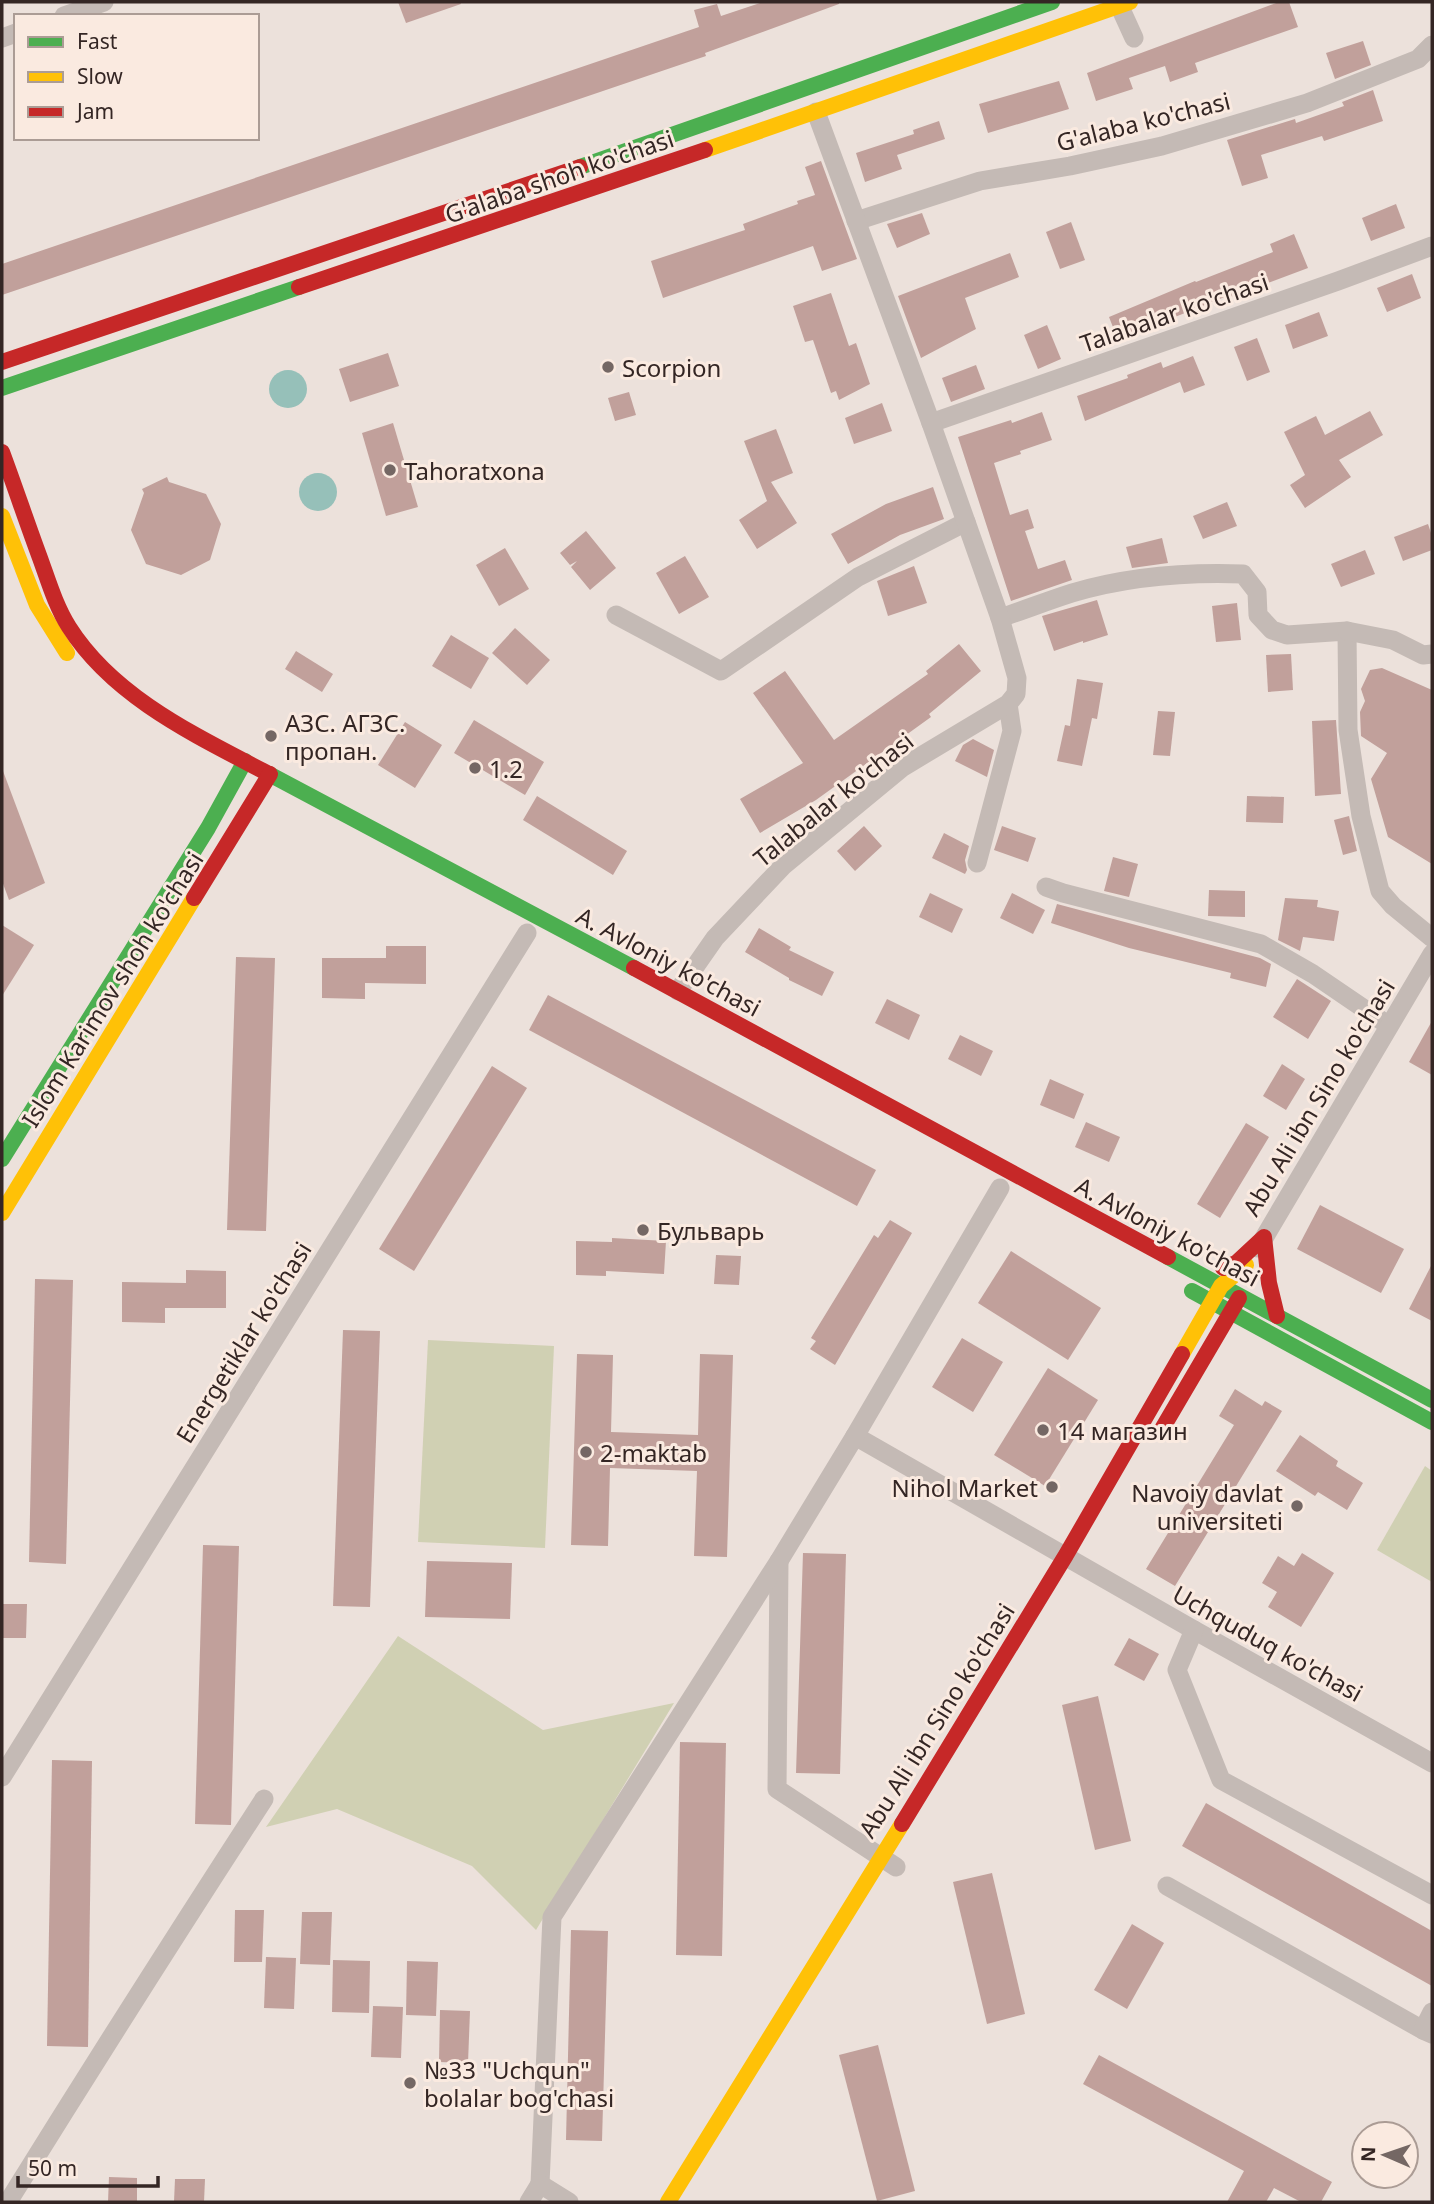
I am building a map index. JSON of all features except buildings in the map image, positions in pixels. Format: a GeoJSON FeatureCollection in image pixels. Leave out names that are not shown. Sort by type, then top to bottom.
{"type":"FeatureCollection","features":[{"type":"Feature","properties":{"kind":"main road","name":"G'alaba shoh ko'chasi"},"geometry":{"type":"LineString","coordinates":[[2,362],[654,142],[1052,2]]}},
{"type":"Feature","properties":{"kind":"main road","name":"G'alaba shoh ko'chasi"},"geometry":{"type":"LineString","coordinates":[[2,388],[817,112],[1125,4]]}},
{"type":"Feature","properties":{"kind":"main road","name":"A. Avloniy ko'chasi"},"geometry":{"type":"LineString","coordinates":[[2,452],[47,577],[68,624],[84,649],[128,692],[184,728],[677,991],[1432,1400]]}},
{"type":"Feature","properties":{"kind":"main road"},"geometry":{"type":"LineString","coordinates":[[2,516],[33,598],[47,625],[73,662]]}},
{"type":"Feature","properties":{"kind":"main road"},"geometry":{"type":"LineString","coordinates":[[145,723],[266,793]]}},
{"type":"Feature","properties":{"kind":"main road","name":"Islom Karimov shoh ko'chasi"},"geometry":{"type":"LineString","coordinates":[[2,1159],[208,828],[225,770],[245,761]]}},
{"type":"Feature","properties":{"kind":"main road","name":"Islom Karimov shoh ko'chasi"},"geometry":{"type":"LineString","coordinates":[[2,1213],[266,793],[270,774]]}},
{"type":"Feature","properties":{"kind":"main road"},"geometry":{"type":"LineString","coordinates":[[1195,1271],[1228,1267],[1264,1237]]}},
{"type":"Feature","properties":{"kind":"main road"},"geometry":{"type":"LineString","coordinates":[[1264,1237],[1269,1283],[1278,1316]]}},
{"type":"Feature","properties":{"kind":"main road","name":"Abu Ali ibn Sino ko'chasi"},"geometry":{"type":"LineString","coordinates":[[668,2202],[892,1864],[1077,1561],[1222,1286],[1247,1265]]}},
{"type":"Feature","properties":{"kind":"main road","name":"Abu Ali ibn Sino ko'chasi"},"geometry":{"type":"LineString","coordinates":[[1151,1446],[1240,1296],[1247,1265]]}},
{"type":"Feature","properties":{"kind":"main road","name":"A. Avloniy ko'chasi"},"geometry":{"type":"LineString","coordinates":[[1194,1336],[1192,1309],[1182,1285],[1432,1422]]}},
{"type":"Feature","properties":{"kind":"main road"},"geometry":{"type":"LineString","coordinates":[[1212,1344],[1237,1334],[1267,1333]]}},
{"type":"Feature","properties":{"kind":"street"},"geometry":{"type":"LineString","coordinates":[[70,14],[104,2]]}},
{"type":"Feature","properties":{"kind":"street"},"geometry":{"type":"LineString","coordinates":[[1125,4],[1134,38]]}},
{"type":"Feature","properties":{"kind":"street","name":"G'alaba ko'chasi"},"geometry":{"type":"LineString","coordinates":[[856,221],[980,181],[1070,166],[1162,146],[1307,103],[1418,60],[1432,45]]}},
{"type":"Feature","properties":{"kind":"street"},"geometry":{"type":"LineString","coordinates":[[817,112],[1000,618],[1017,678],[1016,694],[1008,704],[1012,731],[977,863]]}},
{"type":"Feature","properties":{"kind":"street","name":"Talabalar ko'chasi"},"geometry":{"type":"LineString","coordinates":[[931,423],[1432,246]]}},
{"type":"Feature","properties":{"kind":"street"},"geometry":{"type":"LineString","coordinates":[[616,615],[721,671],[858,578],[966,522]]}},
{"type":"Feature","properties":{"kind":"street"},"geometry":{"type":"LineString","coordinates":[[1000,618],[1073,593],[1132,580],[1220,573],[1243,574],[1258,592],[1258,615],[1272,630],[1287,635],[1347,631],[1392,640],[1423,655],[1432,654]]}},
{"type":"Feature","properties":{"kind":"street"},"geometry":{"type":"LineString","coordinates":[[1347,631],[1348,730],[1361,817],[1380,891],[1393,906],[1432,938]]}},
{"type":"Feature","properties":{"kind":"street","name":"Talabalar ko'chasi"},"geometry":{"type":"LineString","coordinates":[[677,991],[715,938],[783,866],[903,767],[1008,704]]}},
{"type":"Feature","properties":{"kind":"street"},"geometry":{"type":"LineString","coordinates":[[1046,887],[1261,944],[1313,974],[1388,1025]]}},
{"type":"Feature","properties":{"kind":"street","name":"Energetiklar ko'chasi"},"geometry":{"type":"LineString","coordinates":[[2,1777],[527,933]]}},
{"type":"Feature","properties":{"kind":"street","name":"Abu Ali ibn Sino ko'chasi"},"geometry":{"type":"LineString","coordinates":[[1247,1265],[1432,954]]}},
{"type":"Feature","properties":{"kind":"street"},"geometry":{"type":"LineString","coordinates":[[529,2202],[540,2184],[552,1917],[779,1561],[1000,1187]]}},
{"type":"Feature","properties":{"kind":"street","name":"Uchquduq ko'chasi"},"geometry":{"type":"LineString","coordinates":[[855,1436],[1432,1763]]}},
{"type":"Feature","properties":{"kind":"street"},"geometry":{"type":"LineString","coordinates":[[779,1561],[777,1789],[892,1864]]}},
{"type":"Feature","properties":{"kind":"street"},"geometry":{"type":"LineString","coordinates":[[1194,1630],[1177,1670],[1221,1780],[1432,1895]]}},
{"type":"Feature","properties":{"kind":"street"},"geometry":{"type":"LineString","coordinates":[[8,2202],[264,1799]]}},
{"type":"Feature","properties":{"kind":"street"},"geometry":{"type":"LineString","coordinates":[[1167,1886],[1429,2025]]}},
{"type":"Feature","properties":{"kind":"street"},"geometry":{"type":"LineString","coordinates":[[540,2184],[569,2202]]}},
{"type":"Feature","properties":{"kind":"green space"},"geometry":{"type":"Polygon","coordinates":[[[428,1340],[554,1346],[545,1548],[418,1542],[428,1340]]]}},
{"type":"Feature","properties":{"kind":"green space"},"geometry":{"type":"Polygon","coordinates":[[[1425,1466],[1432,1471],[1432,1582],[1377,1550],[1425,1466]]]}},
{"type":"Feature","properties":{"kind":"green space"},"geometry":{"type":"Polygon","coordinates":[[[398,1636],[543,1730],[674,1703],[536,1930],[472,1866],[337,1809],[266,1827],[398,1636]]]}},
{"type":"Feature","properties":{"kind":"water"},"geometry":{"type":"Polygon","coordinates":[[[288,370],[301,376],[307,389],[301,402],[288,408],[275,402],[269,389],[275,376],[288,370]]]}},
{"type":"Feature","properties":{"kind":"water"},"geometry":{"type":"Polygon","coordinates":[[[318,473],[331,479],[337,492],[331,505],[318,511],[305,505],[299,492],[305,479],[318,473]]]}},
{"type":"Feature","properties":{"kind":"traffic: fast"},"geometry":{"type":"LineString","coordinates":[[580,167],[1052,2]]}},
{"type":"Feature","properties":{"kind":"traffic: fast"},"geometry":{"type":"LineString","coordinates":[[2,388],[299,287]]}},
{"type":"Feature","properties":{"kind":"traffic: fast"},"geometry":{"type":"LineString","coordinates":[[2,1159],[208,828],[245,761]]}},
{"type":"Feature","properties":{"kind":"traffic: fast"},"geometry":{"type":"LineString","coordinates":[[269,774],[634,968]]}},
{"type":"Feature","properties":{"kind":"traffic: fast"},"geometry":{"type":"LineString","coordinates":[[1168,1257],[1432,1400]]}},
{"type":"Feature","properties":{"kind":"traffic: fast"},"geometry":{"type":"LineString","coordinates":[[1192,1291],[1432,1422]]}},
{"type":"Feature","properties":{"kind":"traffic: slow"},"geometry":{"type":"LineString","coordinates":[[705,150],[1130,2]]}},
{"type":"Feature","properties":{"kind":"traffic: slow"},"geometry":{"type":"LineString","coordinates":[[2,516],[37,605],[67,653]]}},
{"type":"Feature","properties":{"kind":"traffic: slow"},"geometry":{"type":"LineString","coordinates":[[2,1213],[194,898]]}},
{"type":"Feature","properties":{"kind":"traffic: slow"},"geometry":{"type":"LineString","coordinates":[[1182,1354],[1221,1286],[1246,1265]]}},
{"type":"Feature","properties":{"kind":"traffic: slow"},"geometry":{"type":"LineString","coordinates":[[668,2202],[902,1824]]}},
{"type":"Feature","properties":{"kind":"traffic: jam"},"geometry":{"type":"LineString","coordinates":[[299,287],[705,150]]}},
{"type":"Feature","properties":{"kind":"traffic: jam"},"geometry":{"type":"LineString","coordinates":[[2,362],[580,167]]}},
{"type":"Feature","properties":{"kind":"traffic: jam"},"geometry":{"type":"LineString","coordinates":[[2,452],[56,602],[69,627],[88,652],[109,675],[159,713],[269,774]]}},
{"type":"Feature","properties":{"kind":"traffic: jam"},"geometry":{"type":"LineString","coordinates":[[194,898],[270,774]]}},
{"type":"Feature","properties":{"kind":"traffic: jam"},"geometry":{"type":"LineString","coordinates":[[634,968],[1168,1257]]}},
{"type":"Feature","properties":{"kind":"traffic: jam"},"geometry":{"type":"LineString","coordinates":[[1223,1268],[1236,1263],[1264,1237],[1269,1283],[1277,1316]]}},
{"type":"Feature","properties":{"kind":"traffic: jam"},"geometry":{"type":"LineString","coordinates":[[1162,1429],[1239,1298]]}},
{"type":"Feature","properties":{"kind":"traffic: jam"},"geometry":{"type":"LineString","coordinates":[[902,1824],[1066,1555],[1182,1354]]}},
{"type":"Feature","properties":{"kind":"place","name":"Scorpion"},"geometry":{"type":"Point","coordinates":[608,367]}},
{"type":"Feature","properties":{"kind":"place","name":"Tahoratxona"},"geometry":{"type":"Point","coordinates":[390,470]}},
{"type":"Feature","properties":{"kind":"place","name":"АЗС. АГЗС. пропан."},"geometry":{"type":"Point","coordinates":[271,736]}},
{"type":"Feature","properties":{"kind":"place","name":"1.2"},"geometry":{"type":"Point","coordinates":[475,768]}},
{"type":"Feature","properties":{"kind":"place","name":"Бульварь"},"geometry":{"type":"Point","coordinates":[643,1230]}},
{"type":"Feature","properties":{"kind":"place","name":"14 магазин"},"geometry":{"type":"Point","coordinates":[1043,1430]}},
{"type":"Feature","properties":{"kind":"place","name":"2-maktab"},"geometry":{"type":"Point","coordinates":[586,1452]}},
{"type":"Feature","properties":{"kind":"place","name":"Nihol Market"},"geometry":{"type":"Point","coordinates":[1052,1487]}},
{"type":"Feature","properties":{"kind":"place","name":"Navoiy davlat universiteti"},"geometry":{"type":"Point","coordinates":[1297,1506]}},
{"type":"Feature","properties":{"kind":"place","name":"№33 \"Uchqun\" bolalar bog'chasi"},"geometry":{"type":"Point","coordinates":[410,2083]}}]}
